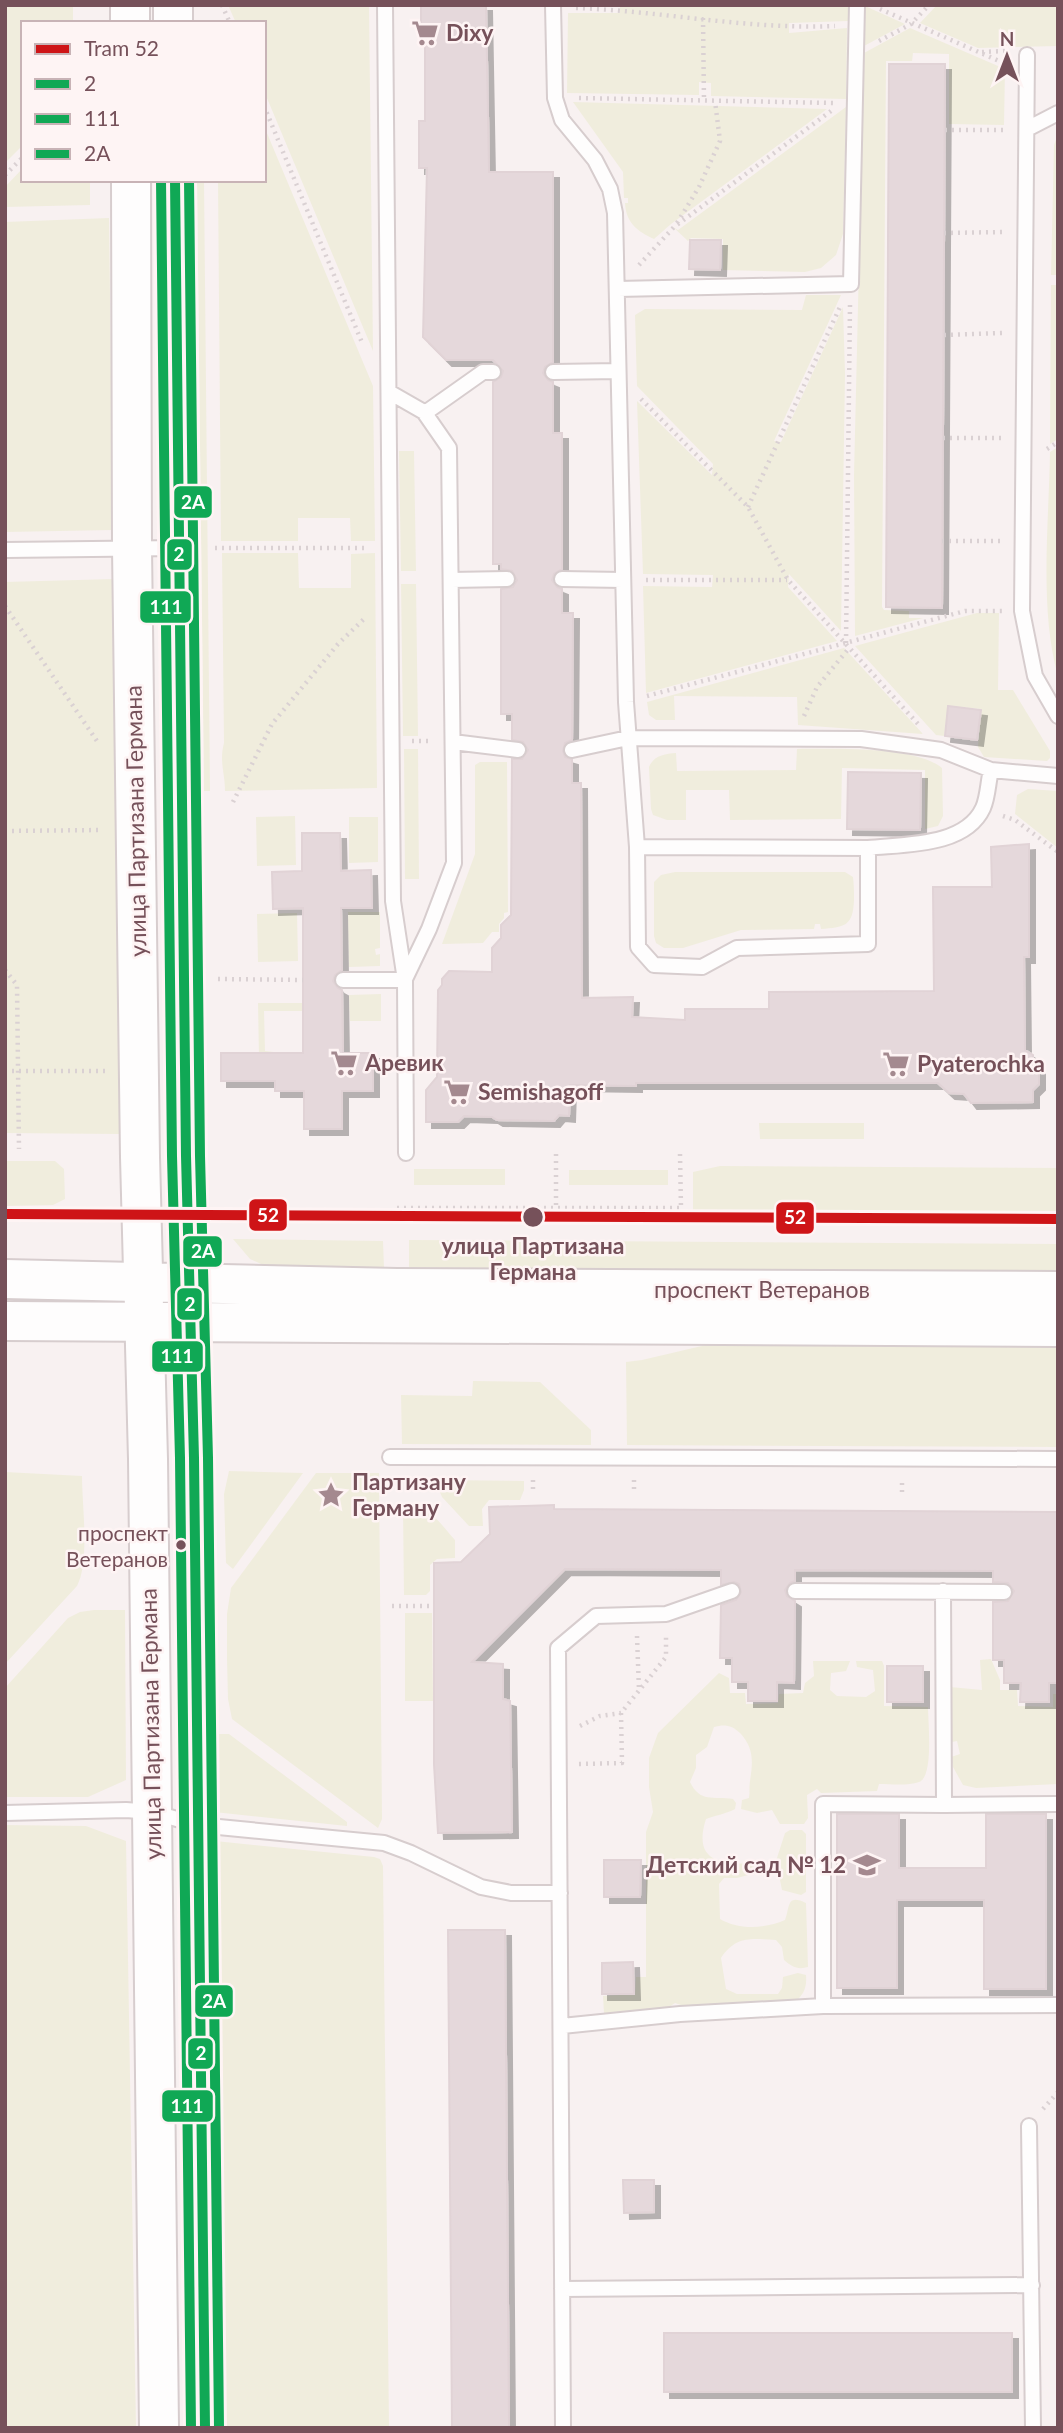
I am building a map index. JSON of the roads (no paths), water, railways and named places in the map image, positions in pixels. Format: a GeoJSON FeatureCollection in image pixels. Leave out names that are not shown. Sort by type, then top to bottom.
{"type":"FeatureCollection","features":[{"type":"Feature","properties":{"kind":"main road","name":"улица Партизана Германа"},"geometry":{"type":"LineString","coordinates":[[131,182],[132,548],[159,2428]]}},
{"type":"Feature","properties":{"kind":"main road","name":"улица Партизана Германа"},"geometry":{"type":"LineString","coordinates":[[175,182],[198,548],[186,1156],[191,1322],[205,2428]]}},
{"type":"Feature","properties":{"kind":"main road","name":"проспект Ветеранов"},"geometry":{"type":"LineString","coordinates":[[5,1279],[397,1288],[1058,1291]]}},
{"type":"Feature","properties":{"kind":"main road","name":"проспект Ветеранов"},"geometry":{"type":"LineString","coordinates":[[5,1321],[1058,1327]]}},
{"type":"Feature","properties":{"kind":"lane"},"geometry":{"type":"LineString","coordinates":[[386,5],[390,741],[393,901],[405,980],[406,1153]]}},
{"type":"Feature","properties":{"kind":"lane"},"geometry":{"type":"LineString","coordinates":[[553,5],[555,98],[562,120],[595,160],[610,189],[615,214],[626,702],[637,847],[638,947],[654,965],[702,967],[737,948],[868,944],[869,849]]}},
{"type":"Feature","properties":{"kind":"lane"},"geometry":{"type":"LineString","coordinates":[[618,289],[851,284],[857,5]]}},
{"type":"Feature","properties":{"kind":"lane"},"geometry":{"type":"LineString","coordinates":[[1027,55],[1022,611],[1035,676],[1058,716]]}},
{"type":"Feature","properties":{"kind":"lane"},"geometry":{"type":"LineString","coordinates":[[1027,130],[1058,113]]}},
{"type":"Feature","properties":{"kind":"lane"},"geometry":{"type":"LineString","coordinates":[[553,372],[618,371]]}},
{"type":"Feature","properties":{"kind":"lane"},"geometry":{"type":"LineString","coordinates":[[425,413],[483,372],[494,372]]}},
{"type":"Feature","properties":{"kind":"lane"},"geometry":{"type":"LineString","coordinates":[[389,392],[425,413],[449,448],[454,863],[429,929],[405,980]]}},
{"type":"Feature","properties":{"kind":"lane"},"geometry":{"type":"LineString","coordinates":[[5,550],[198,548]]}},
{"type":"Feature","properties":{"kind":"lane"},"geometry":{"type":"LineString","coordinates":[[451,580],[507,579]]}},
{"type":"Feature","properties":{"kind":"lane"},"geometry":{"type":"LineString","coordinates":[[562,579],[623,580]]}},
{"type":"Feature","properties":{"kind":"lane"},"geometry":{"type":"LineString","coordinates":[[572,750],[628,738],[861,739],[941,750],[991,770],[1058,776]]}},
{"type":"Feature","properties":{"kind":"lane"},"geometry":{"type":"LineString","coordinates":[[453,742],[518,750]]}},
{"type":"Feature","properties":{"kind":"lane"},"geometry":{"type":"LineString","coordinates":[[637,847],[869,849],[941,838],[966,829],[983,808],[991,770]]}},
{"type":"Feature","properties":{"kind":"lane"},"geometry":{"type":"LineString","coordinates":[[342,980],[405,980]]}},
{"type":"Feature","properties":{"kind":"lane"},"geometry":{"type":"LineString","coordinates":[[390,1457],[1058,1459]]}},
{"type":"Feature","properties":{"kind":"lane"},"geometry":{"type":"LineString","coordinates":[[563,2428],[558,1648],[596,1616],[666,1614],[732,1591]]}},
{"type":"Feature","properties":{"kind":"lane"},"geometry":{"type":"LineString","coordinates":[[795,1591],[1004,1592]]}},
{"type":"Feature","properties":{"kind":"lane"},"geometry":{"type":"LineString","coordinates":[[943,1591],[944,1805]]}},
{"type":"Feature","properties":{"kind":"lane"},"geometry":{"type":"LineString","coordinates":[[823,2006],[823,1804],[1058,1804]]}},
{"type":"Feature","properties":{"kind":"lane"},"geometry":{"type":"LineString","coordinates":[[5,1813],[127,1810],[152,1812],[198,1825],[384,1843],[481,1887],[511,1893],[560,1893]]}},
{"type":"Feature","properties":{"kind":"lane"},"geometry":{"type":"LineString","coordinates":[[562,2026],[680,2014],[823,2006],[1058,2005]]}},
{"type":"Feature","properties":{"kind":"lane"},"geometry":{"type":"LineString","coordinates":[[1029,2126],[1033,2428]]}},
{"type":"Feature","properties":{"kind":"lane"},"geometry":{"type":"LineString","coordinates":[[562,2289],[1032,2284]]}},
{"type":"Feature","properties":{"kind":"tram line","name":"52"},"geometry":{"type":"LineString","coordinates":[[5,1214],[1058,1219]]}},
{"type":"Feature","properties":{"kind":"place","name":"Dixy"},"geometry":{"type":"Point","coordinates":[425,33]}},
{"type":"Feature","properties":{"kind":"place","name":"Аревик"},"geometry":{"type":"Point","coordinates":[344,1063]}},
{"type":"Feature","properties":{"kind":"place","name":"Pyaterochka"},"geometry":{"type":"Point","coordinates":[896,1064]}},
{"type":"Feature","properties":{"kind":"place","name":"Semishagoff"},"geometry":{"type":"Point","coordinates":[457,1092]}},
{"type":"Feature","properties":{"kind":"place","name":"улица Партизана Германа"},"geometry":{"type":"Point","coordinates":[533,1217]}},
{"type":"Feature","properties":{"kind":"place","name":"Партизану Герману"},"geometry":{"type":"Point","coordinates":[331,1495]}},
{"type":"Feature","properties":{"kind":"place","name":"проспект Ветеранов"},"geometry":{"type":"Point","coordinates":[181,1545]}},
{"type":"Feature","properties":{"kind":"place","name":"Детский сад № 12"},"geometry":{"type":"Point","coordinates":[867,1865]}}]}
